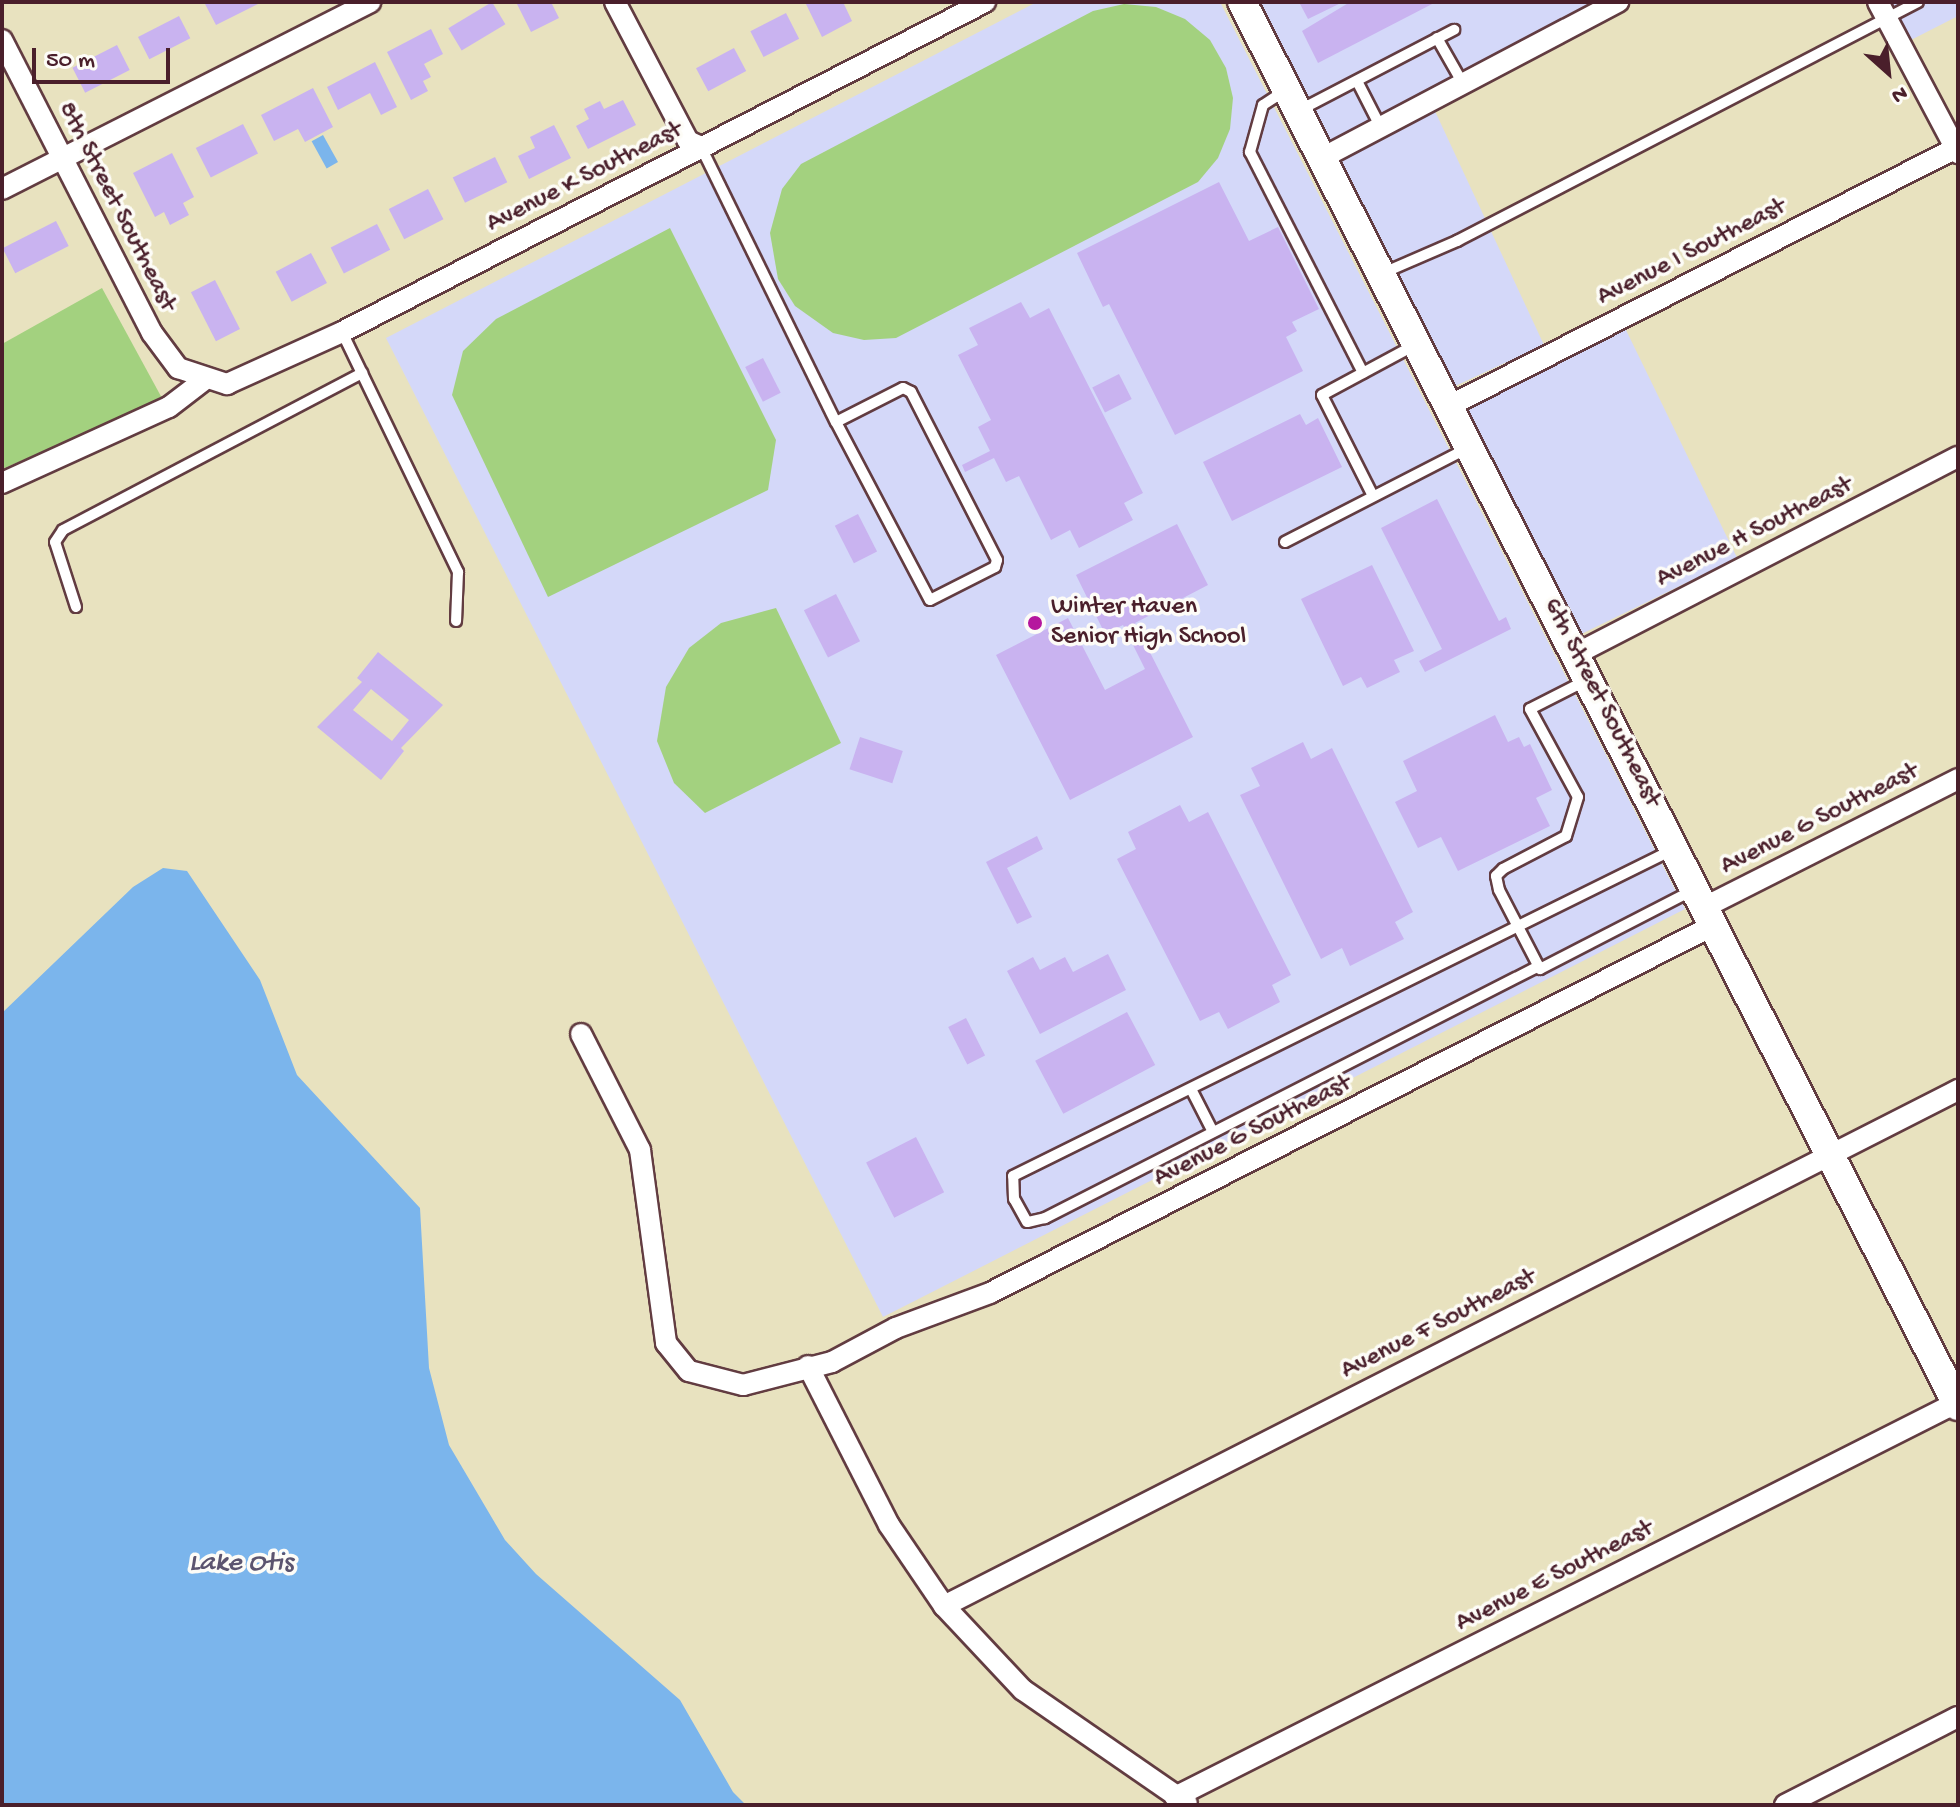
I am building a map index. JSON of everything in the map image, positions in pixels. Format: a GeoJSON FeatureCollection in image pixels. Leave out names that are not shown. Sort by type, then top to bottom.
{"type":"FeatureCollection","features":[{"type":"Feature","properties":{"kind":"street"},"geometry":{"type":"LineString","coordinates":[[2,189],[370,2]]}},
{"type":"Feature","properties":{"kind":"street"},"geometry":{"type":"LineString","coordinates":[[615,2],[688,141],[701,147]]}},
{"type":"Feature","properties":{"kind":"street","name":"Avenue K Southeast"},"geometry":{"type":"LineString","coordinates":[[203,381],[227,384],[342,332],[985,2]]}},
{"type":"Feature","properties":{"kind":"street","name":"6th Street Southeast"},"geometry":{"type":"LineString","coordinates":[[1242,2],[1958,1404]]}},
{"type":"Feature","properties":{"kind":"street"},"geometry":{"type":"LineString","coordinates":[[1322,158],[1618,2]]}},
{"type":"Feature","properties":{"kind":"street"},"geometry":{"type":"LineString","coordinates":[[1882,10],[1957,150]]}},
{"type":"Feature","properties":{"kind":"street","name":"8th Street Southeast"},"geometry":{"type":"LineString","coordinates":[[2,40],[152,333],[178,368],[203,381]]}},
{"type":"Feature","properties":{"kind":"street","name":"Avenue I Southeast"},"geometry":{"type":"LineString","coordinates":[[1449,406],[1957,150]]}},
{"type":"Feature","properties":{"kind":"street"},"geometry":{"type":"LineString","coordinates":[[2,483],[169,407],[203,381]]}},
{"type":"Feature","properties":{"kind":"street","name":"Avenue H Southeast"},"geometry":{"type":"LineString","coordinates":[[1582,666],[1958,457]]}},
{"type":"Feature","properties":{"kind":"street","name":"Avenue G Southeast"},"geometry":{"type":"LineString","coordinates":[[581,1034],[640,1150],[651,1205],[659,1313],[675,1360],[689,1371],[743,1385],[832,1362],[896,1328],[1042,1269],[1705,907],[1958,779]]}},
{"type":"Feature","properties":{"kind":"street","name":"Avenue F Southeast"},"geometry":{"type":"LineString","coordinates":[[944,1606],[1958,1090]]}},
{"type":"Feature","properties":{"kind":"street"},"geometry":{"type":"LineString","coordinates":[[808,1366],[889,1525],[944,1606],[1023,1690],[1182,1801]]}},
{"type":"Feature","properties":{"kind":"street","name":"Avenue E Southeast"},"geometry":{"type":"LineString","coordinates":[[1182,1801],[1958,1404]]}},
{"type":"Feature","properties":{"kind":"street"},"geometry":{"type":"LineString","coordinates":[[1785,1805],[1958,1717]]}},
{"type":"Feature","properties":{"kind":"lane"},"geometry":{"type":"LineString","coordinates":[[1382,274],[1457,241],[1882,10],[1918,2]]}},
{"type":"Feature","properties":{"kind":"lane"},"geometry":{"type":"LineString","coordinates":[[1363,373],[1250,152],[1263,105],[1357,81],[1454,30]]}},
{"type":"Feature","properties":{"kind":"lane"},"geometry":{"type":"LineString","coordinates":[[1437,38],[1462,82]]}},
{"type":"Feature","properties":{"kind":"lane"},"geometry":{"type":"LineString","coordinates":[[1357,81],[1380,126]]}},
{"type":"Feature","properties":{"kind":"lane"},"geometry":{"type":"LineString","coordinates":[[701,147],[836,422],[930,600],[995,567],[997,560],[911,392],[903,388],[836,422]]}},
{"type":"Feature","properties":{"kind":"lane"},"geometry":{"type":"LineString","coordinates":[[342,332],[458,572],[456,621]]}},
{"type":"Feature","properties":{"kind":"lane"},"geometry":{"type":"LineString","coordinates":[[1373,496],[1322,395],[1417,344]]}},
{"type":"Feature","properties":{"kind":"lane"},"geometry":{"type":"LineString","coordinates":[[76,607],[55,542],[63,530],[362,373]]}},
{"type":"Feature","properties":{"kind":"lane"},"geometry":{"type":"LineString","coordinates":[[1285,542],[1470,447]]}},
{"type":"Feature","properties":{"kind":"lane"},"geometry":{"type":"LineString","coordinates":[[1539,966],[1496,876],[1566,836],[1578,797],[1530,709],[1582,666]]}},
{"type":"Feature","properties":{"kind":"lane"},"geometry":{"type":"LineString","coordinates":[[1675,848],[1519,928],[1013,1176],[1014,1199],[1023,1217],[1027,1222],[1045,1218],[1539,966],[1705,907]]}},
{"type":"Feature","properties":{"kind":"lane"},"geometry":{"type":"LineString","coordinates":[[1191,1089],[1213,1132]]}},
{"type":"Feature","properties":{"kind":"shaded area","name":"Winter Haven Senior High School"},"geometry":{"type":"Polygon","coordinates":[[[1037,2],[1220,2],[1685,909],[883,1317],[386,338],[1037,2]]]}},
{"type":"Feature","properties":{"kind":"shaded area"},"geometry":{"type":"Polygon","coordinates":[[[1253,2],[1594,2],[1326,144],[1253,2]]]}},
{"type":"Feature","properties":{"kind":"shaded area"},"geometry":{"type":"Polygon","coordinates":[[[1888,2],[1958,2],[1958,16],[1909,41],[1888,2]]]}},
{"type":"Feature","properties":{"kind":"shaded area"},"geometry":{"type":"Polygon","coordinates":[[[1434,109],[1544,345],[1441,392],[1332,157],[1434,109]]]}},
{"type":"Feature","properties":{"kind":"shaded area"},"geometry":{"type":"Polygon","coordinates":[[[1625,328],[1737,558],[1573,638],[1461,408],[1625,328]]]}},
{"type":"Feature","properties":{"kind":"green space"},"geometry":{"type":"Polygon","coordinates":[[[1124,4],[1156,7],[1185,19],[1210,40],[1226,68],[1233,98],[1230,129],[1218,158],[1198,182],[896,338],[864,340],[833,333],[795,306],[778,279],[770,233],[782,189],[801,164],[1093,11],[1124,4]]]}},
{"type":"Feature","properties":{"kind":"green space"},"geometry":{"type":"Polygon","coordinates":[[[670,228],[776,440],[768,490],[548,597],[452,395],[463,351],[496,319],[670,228]]]}},
{"type":"Feature","properties":{"kind":"green space"},"geometry":{"type":"Polygon","coordinates":[[[102,288],[163,400],[2,469],[2,344],[102,288]]]}},
{"type":"Feature","properties":{"kind":"green space"},"geometry":{"type":"Polygon","coordinates":[[[776,608],[841,743],[705,813],[674,783],[657,741],[666,687],[689,648],[721,623],[776,608]]]}},
{"type":"Feature","properties":{"kind":"water"},"geometry":{"type":"Polygon","coordinates":[[[323,135],[338,162],[327,168],[312,141],[323,135]]]}},
{"type":"Feature","properties":{"kind":"water","name":"Lake Otis"},"geometry":{"type":"Polygon","coordinates":[[[163,868],[187,871],[260,980],[297,1075],[420,1208],[429,1368],[449,1445],[505,1540],[536,1574],[680,1700],[733,1792],[746,1805],[2,1805],[2,1013],[133,887],[163,868]]]}},
{"type":"Feature","properties":{"kind":"building"},"geometry":{"type":"Polygon","coordinates":[[[204,2],[262,2],[216,25],[204,2]]]}},
{"type":"Feature","properties":{"kind":"building"},"geometry":{"type":"Polygon","coordinates":[[[492,2],[505,24],[462,51],[448,28],[492,2]]]}},
{"type":"Feature","properties":{"kind":"building"},"geometry":{"type":"Polygon","coordinates":[[[516,2],[551,2],[559,18],[531,32],[516,2]]]}},
{"type":"Feature","properties":{"kind":"building"},"geometry":{"type":"Polygon","coordinates":[[[805,2],[843,2],[852,21],[822,37],[805,2]]]}},
{"type":"Feature","properties":{"kind":"building"},"geometry":{"type":"Polygon","coordinates":[[[1299,2],[1343,2],[1308,19],[1299,2]]]}},
{"type":"Feature","properties":{"kind":"building"},"geometry":{"type":"Polygon","coordinates":[[[1350,2],[1436,2],[1318,63],[1302,31],[1350,2]]]}},
{"type":"Feature","properties":{"kind":"building"},"geometry":{"type":"Polygon","coordinates":[[[786,13],[799,39],[764,57],[750,31],[786,13]]]}},
{"type":"Feature","properties":{"kind":"building"},"geometry":{"type":"Polygon","coordinates":[[[179,16],[190,38],[149,59],[138,37],[179,16]]]}},
{"type":"Feature","properties":{"kind":"building"},"geometry":{"type":"Polygon","coordinates":[[[431,29],[443,54],[424,64],[431,77],[423,81],[428,91],[411,100],[387,52],[431,29]]]}},
{"type":"Feature","properties":{"kind":"building"},"geometry":{"type":"Polygon","coordinates":[[[117,45],[130,70],[85,93],[72,68],[117,45]]]}},
{"type":"Feature","properties":{"kind":"building"},"geometry":{"type":"Polygon","coordinates":[[[734,48],[746,71],[708,91],[696,68],[734,48]]]}},
{"type":"Feature","properties":{"kind":"building"},"geometry":{"type":"Polygon","coordinates":[[[375,62],[397,107],[381,115],[370,93],[338,110],[327,87],[375,62]]]}},
{"type":"Feature","properties":{"kind":"building"},"geometry":{"type":"Polygon","coordinates":[[[313,88],[333,127],[305,142],[298,129],[274,141],[261,115],[313,88]]]}},
{"type":"Feature","properties":{"kind":"building"},"geometry":{"type":"Polygon","coordinates":[[[623,100],[636,125],[588,149],[576,126],[589,119],[584,109],[600,101],[604,109],[623,100]]]}},
{"type":"Feature","properties":{"kind":"building"},"geometry":{"type":"Polygon","coordinates":[[[243,124],[258,153],[211,177],[196,148],[243,124]]]}},
{"type":"Feature","properties":{"kind":"building"},"geometry":{"type":"Polygon","coordinates":[[[554,125],[571,158],[529,179],[518,156],[535,148],[530,137],[554,125]]]}},
{"type":"Feature","properties":{"kind":"building"},"geometry":{"type":"Polygon","coordinates":[[[172,153],[194,197],[183,203],[189,215],[170,225],[164,212],[155,217],[133,173],[172,153]]]}},
{"type":"Feature","properties":{"kind":"building"},"geometry":{"type":"Polygon","coordinates":[[[495,157],[507,182],[465,203],[453,178],[495,157]]]}},
{"type":"Feature","properties":{"kind":"building"},"geometry":{"type":"Polygon","coordinates":[[[1219,182],[1249,241],[1278,227],[1319,309],[1292,322],[1297,331],[1286,337],[1303,371],[1175,435],[1109,304],[1103,307],[1077,253],[1219,182]]]}},
{"type":"Feature","properties":{"kind":"building"},"geometry":{"type":"Polygon","coordinates":[[[428,189],[443,219],[404,239],[389,209],[428,189]]]}},
{"type":"Feature","properties":{"kind":"building"},"geometry":{"type":"Polygon","coordinates":[[[56,221],[69,246],[15,273],[3,248],[56,221]]]}},
{"type":"Feature","properties":{"kind":"building"},"geometry":{"type":"Polygon","coordinates":[[[377,224],[390,250],[344,273],[331,248],[377,224]]]}},
{"type":"Feature","properties":{"kind":"building"},"geometry":{"type":"Polygon","coordinates":[[[311,253],[327,283],[292,302],[276,272],[311,253]]]}},
{"type":"Feature","properties":{"kind":"building"},"geometry":{"type":"Polygon","coordinates":[[[215,280],[240,329],[216,341],[191,292],[215,280]]]}},
{"type":"Feature","properties":{"kind":"building"},"geometry":{"type":"Polygon","coordinates":[[[1021,302],[1030,318],[1049,308],[1143,493],[1124,503],[1133,520],[1079,548],[1070,530],[1051,540],[1019,476],[1006,482],[994,458],[965,472],[962,465],[990,451],[978,427],[991,420],[958,355],[978,345],[969,328],[1021,302]]]}},
{"type":"Feature","properties":{"kind":"building"},"geometry":{"type":"Polygon","coordinates":[[[763,358],[781,393],[763,402],[745,367],[763,358]]]}},
{"type":"Feature","properties":{"kind":"building"},"geometry":{"type":"Polygon","coordinates":[[[1119,374],[1132,399],[1105,413],[1092,388],[1119,374]]]}},
{"type":"Feature","properties":{"kind":"building"},"geometry":{"type":"Polygon","coordinates":[[[1300,414],[1306,425],[1318,418],[1342,467],[1232,521],[1203,462],[1300,414]]]}},
{"type":"Feature","properties":{"kind":"building"},"geometry":{"type":"Polygon","coordinates":[[[1437,499],[1499,621],[1506,617],[1511,629],[1425,672],[1419,661],[1442,649],[1381,528],[1437,499]]]}},
{"type":"Feature","properties":{"kind":"building"},"geometry":{"type":"Polygon","coordinates":[[[858,514],[877,551],[854,563],[835,526],[858,514]]]}},
{"type":"Feature","properties":{"kind":"building"},"geometry":{"type":"Polygon","coordinates":[[[1177,524],[1208,585],[1135,623],[1193,737],[1070,800],[996,655],[1068,618],[1105,690],[1145,669],[1123,625],[1105,634],[1076,575],[1177,524]]]}},
{"type":"Feature","properties":{"kind":"building"},"geometry":{"type":"Polygon","coordinates":[[[1372,565],[1414,651],[1394,660],[1400,672],[1367,688],[1361,677],[1343,686],[1301,599],[1372,565]]]}},
{"type":"Feature","properties":{"kind":"building"},"geometry":{"type":"Polygon","coordinates":[[[836,594],[860,641],[828,658],[804,610],[836,594]]]}},
{"type":"Feature","properties":{"kind":"building"},"geometry":{"type":"Polygon","coordinates":[[[378,652],[443,705],[401,748],[404,751],[381,780],[317,727],[362,682],[357,678],[378,652]],[[371,689],[353,710],[392,741],[409,720],[371,689]]]}},
{"type":"Feature","properties":{"kind":"building"},"geometry":{"type":"Polygon","coordinates":[[[1495,715],[1508,742],[1519,737],[1524,747],[1530,744],[1552,790],[1536,798],[1550,826],[1458,871],[1441,837],[1418,848],[1395,802],[1417,791],[1403,761],[1495,715]]]}},
{"type":"Feature","properties":{"kind":"building"},"geometry":{"type":"Polygon","coordinates":[[[860,737],[903,751],[892,783],[849,769],[860,737]]]}},
{"type":"Feature","properties":{"kind":"building"},"geometry":{"type":"Polygon","coordinates":[[[1303,742],[1311,759],[1332,748],[1413,912],[1395,922],[1404,939],[1350,966],[1342,948],[1321,959],[1240,795],[1260,786],[1251,768],[1303,742]]]}},
{"type":"Feature","properties":{"kind":"building"},"geometry":{"type":"Polygon","coordinates":[[[1180,805],[1189,822],[1208,812],[1291,975],[1272,985],[1280,1002],[1228,1029],[1219,1012],[1200,1021],[1117,859],[1136,849],[1128,832],[1180,805]]]}},
{"type":"Feature","properties":{"kind":"building"},"geometry":{"type":"Polygon","coordinates":[[[1037,836],[1043,849],[1007,868],[1032,917],[1017,924],[986,862],[1037,836]]]}},
{"type":"Feature","properties":{"kind":"building"},"geometry":{"type":"Polygon","coordinates":[[[1108,954],[1126,990],[1040,1034],[1007,971],[1033,957],[1040,970],[1065,957],[1073,972],[1108,954]]]}},
{"type":"Feature","properties":{"kind":"building"},"geometry":{"type":"Polygon","coordinates":[[[1127,1012],[1155,1065],[1063,1114],[1035,1061],[1127,1012]]]}},
{"type":"Feature","properties":{"kind":"building"},"geometry":{"type":"Polygon","coordinates":[[[966,1018],[985,1055],[967,1065],[948,1027],[966,1018]]]}},
{"type":"Feature","properties":{"kind":"building"},"geometry":{"type":"Polygon","coordinates":[[[916,1137],[944,1192],[894,1218],[866,1162],[916,1137]]]}},
{"type":"Feature","properties":{"kind":"place","name":"Winter Haven Senior High School"},"geometry":{"type":"Point","coordinates":[1035,623]}}]}
